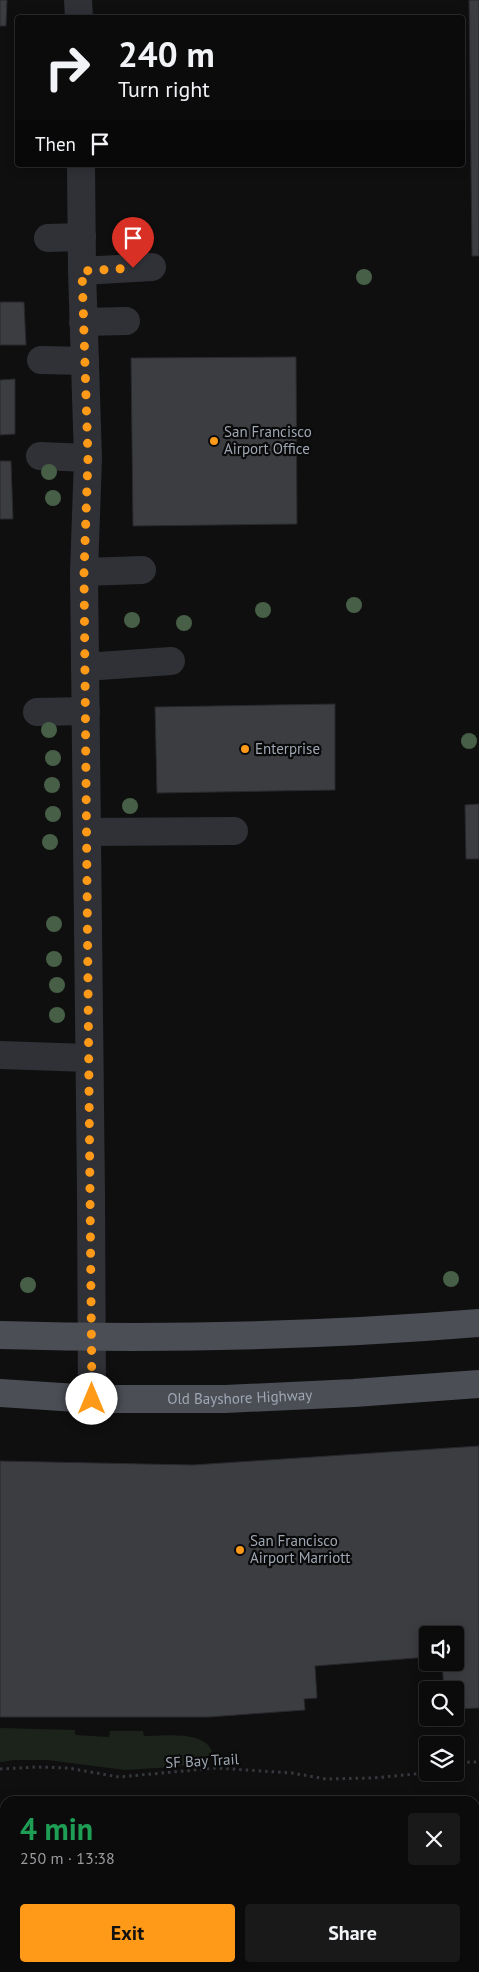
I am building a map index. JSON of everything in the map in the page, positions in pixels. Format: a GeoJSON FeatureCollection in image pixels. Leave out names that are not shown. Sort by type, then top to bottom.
{"type":"FeatureCollection","features":[{"type":"Feature","properties":{"kind":"main road"},"geometry":{"type":"LineString","coordinates":[[0,1335],[92,1338],[224,1338],[479,1323]]}},
{"type":"Feature","properties":{"kind":"main road","name":"Old Bayshore Highway"},"geometry":{"type":"LineString","coordinates":[[0,1393],[92,1399],[235,1398],[354,1393],[479,1384]]}},
{"type":"Feature","properties":{"kind":"street"},"geometry":{"type":"LineString","coordinates":[[78,0],[79,15]]}},
{"type":"Feature","properties":{"kind":"street"},"geometry":{"type":"LineString","coordinates":[[81,167],[82,271],[88,458],[84,572],[92,1399]]}},
{"type":"Feature","properties":{"kind":"street"},"geometry":{"type":"LineString","coordinates":[[48,238],[82,237]]}},
{"type":"Feature","properties":{"kind":"street"},"geometry":{"type":"LineString","coordinates":[[82,271],[152,267]]}},
{"type":"Feature","properties":{"kind":"street"},"geometry":{"type":"LineString","coordinates":[[84,322],[126,321]]}},
{"type":"Feature","properties":{"kind":"street"},"geometry":{"type":"LineString","coordinates":[[41,360],[85,361]]}},
{"type":"Feature","properties":{"kind":"street"},"geometry":{"type":"LineString","coordinates":[[40,456],[88,458]]}},
{"type":"Feature","properties":{"kind":"street"},"geometry":{"type":"LineString","coordinates":[[84,572],[142,570]]}},
{"type":"Feature","properties":{"kind":"street"},"geometry":{"type":"LineString","coordinates":[[85,667],[171,661]]}},
{"type":"Feature","properties":{"kind":"street"},"geometry":{"type":"LineString","coordinates":[[37,712],[86,711]]}},
{"type":"Feature","properties":{"kind":"street"},"geometry":{"type":"LineString","coordinates":[[86,832],[234,831]]}},
{"type":"Feature","properties":{"kind":"street"},"geometry":{"type":"LineString","coordinates":[[0,1055],[89,1058]]}},
{"type":"Feature","properties":{"kind":"path"},"geometry":{"type":"LineString","coordinates":[[464,1765],[479,1762]]}},
{"type":"Feature","properties":{"kind":"path","name":"SF Bay Trail"},"geometry":{"type":"LineString","coordinates":[[0,1769],[68,1768],[119,1777],[216,1768],[292,1773],[326,1778],[373,1778],[419,1774]]}},
{"type":"Feature","properties":{"kind":"shaded area"},"geometry":{"type":"Polygon","coordinates":[[[0,1728],[75,1730],[75,1735],[109,1737],[110,1731],[143,1731],[144,1736],[171,1735],[192,1737],[207,1744],[212,1751],[206,1762],[172,1767],[125,1770],[47,1760],[0,1762],[0,1728]]]}},
{"type":"Feature","properties":{"kind":"building"},"geometry":{"type":"Polygon","coordinates":[[[0,0],[7,0],[6,26],[0,26],[0,0]]]}},
{"type":"Feature","properties":{"kind":"building"},"geometry":{"type":"Polygon","coordinates":[[[469,0],[479,0],[479,256],[472,256],[469,0]]]}},
{"type":"Feature","properties":{"kind":"building"},"geometry":{"type":"Polygon","coordinates":[[[0,302],[24,302],[26,345],[0,345],[0,302]]]}},
{"type":"Feature","properties":{"kind":"building","name":"San Francisco Airport Office"},"geometry":{"type":"Polygon","coordinates":[[[296,357],[297,524],[133,526],[131,358],[296,357]]]}},
{"type":"Feature","properties":{"kind":"building"},"geometry":{"type":"Polygon","coordinates":[[[15,379],[15,434],[0,435],[0,380],[15,379]]]}},
{"type":"Feature","properties":{"kind":"building"},"geometry":{"type":"Polygon","coordinates":[[[0,461],[11,461],[13,519],[0,519],[0,461]]]}},
{"type":"Feature","properties":{"kind":"building","name":"Enterprise"},"geometry":{"type":"Polygon","coordinates":[[[335,704],[335,790],[157,793],[155,707],[335,704]]]}},
{"type":"Feature","properties":{"kind":"building"},"geometry":{"type":"Polygon","coordinates":[[[479,804],[479,859],[466,859],[465,805],[479,804]]]}},
{"type":"Feature","properties":{"kind":"building","name":"San Francisco Airport Marriott"},"geometry":{"type":"Polygon","coordinates":[[[479,1446],[479,1708],[464,1709],[464,1681],[443,1681],[443,1671],[464,1671],[464,1626],[419,1626],[419,1658],[315,1666],[317,1698],[304,1699],[305,1710],[209,1717],[0,1717],[0,1461],[193,1465],[479,1446]]]}},
{"type":"Feature","properties":{"kind":"place","name":"San Francisco Airport Office"},"geometry":{"type":"Point","coordinates":[214,441]}},
{"type":"Feature","properties":{"kind":"place","name":"Enterprise"},"geometry":{"type":"Point","coordinates":[245,749]}},
{"type":"Feature","properties":{"kind":"place","name":"San Francisco Airport Marriott"},"geometry":{"type":"Point","coordinates":[240,1550]}},
{"type":"Feature","properties":{"kind":"route"},"geometry":{"type":"LineString","coordinates":[[92,1399],[84,572],[88,458],[82,271],[133,268]]}}]}
